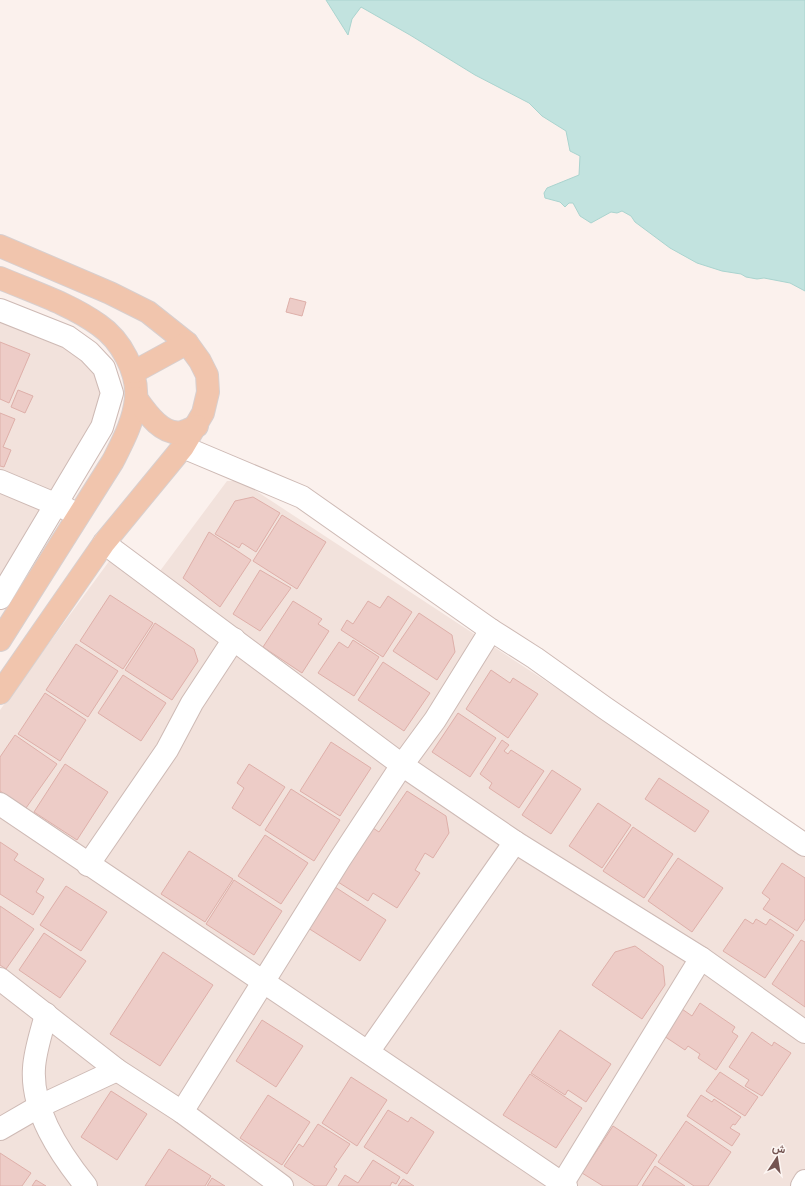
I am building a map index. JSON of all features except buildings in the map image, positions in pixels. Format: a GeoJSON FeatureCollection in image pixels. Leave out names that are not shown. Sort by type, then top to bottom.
{"type":"FeatureCollection","features":[{"type":"Feature","properties":{"kind":"main road"},"geometry":{"type":"LineString","coordinates":[[0,246],[110,292],[148,312],[187,343],[200,361],[207,375],[206,404],[197,426],[183,447],[104,543],[0,693]]}},
{"type":"Feature","properties":{"kind":"main road"},"geometry":{"type":"LineString","coordinates":[[0,278],[62,305],[100,325],[121,348],[134,372],[136,398],[128,432],[80,514],[1,636]]}},
{"type":"Feature","properties":{"kind":"main road"},"geometry":{"type":"LineString","coordinates":[[134,372],[187,343]]}},
{"type":"Feature","properties":{"kind":"main road"},"geometry":{"type":"LineString","coordinates":[[136,398],[149,416],[172,432],[182,432],[197,426]]}},
{"type":"Feature","properties":{"kind":"street"},"geometry":{"type":"LineString","coordinates":[[0,310],[68,337],[89,352],[104,368],[112,393],[102,426],[0,598]]}},
{"type":"Feature","properties":{"kind":"street"},"geometry":{"type":"LineString","coordinates":[[183,447],[302,497],[605,708],[805,844]]}},
{"type":"Feature","properties":{"kind":"street"},"geometry":{"type":"LineString","coordinates":[[0,481],[80,514]]}},
{"type":"Feature","properties":{"kind":"street"},"geometry":{"type":"LineString","coordinates":[[104,543],[402,765],[515,842],[701,958],[805,1032]]}},
{"type":"Feature","properties":{"kind":"street"},"geometry":{"type":"LineString","coordinates":[[182,1112],[340,860],[402,765],[435,720],[492,630]]}},
{"type":"Feature","properties":{"kind":"street"},"geometry":{"type":"LineString","coordinates":[[88,865],[167,750],[192,703],[234,639]]}},
{"type":"Feature","properties":{"kind":"street"},"geometry":{"type":"LineString","coordinates":[[0,804],[563,1185],[701,958]]}},
{"type":"Feature","properties":{"kind":"street"},"geometry":{"type":"LineString","coordinates":[[368,1052],[515,842]]}},
{"type":"Feature","properties":{"kind":"street"},"geometry":{"type":"LineString","coordinates":[[0,979],[117,1070],[182,1112],[282,1186]]}},
{"type":"Feature","properties":{"kind":"street"},"geometry":{"type":"LineString","coordinates":[[46,1014],[34,1068],[38,1107],[62,1156],[86,1186]]}},
{"type":"Feature","properties":{"kind":"street"},"geometry":{"type":"LineString","coordinates":[[0,1129],[38,1107],[117,1070]]}},
{"type":"Feature","properties":{"kind":"street"},"geometry":{"type":"LineString","coordinates":[[802,1186],[805,1181]]}},
{"type":"Feature","properties":{"kind":"shaded area"},"geometry":{"type":"Polygon","coordinates":[[[0,312],[68,337],[99,373],[105,389],[91,424],[0,594],[0,312]]]}},
{"type":"Feature","properties":{"kind":"shaded area"},"geometry":{"type":"Polygon","coordinates":[[[227,481],[241,481],[805,851],[805,1186],[0,1186],[0,710],[110,560],[157,575],[227,481]]]}},
{"type":"Feature","properties":{"kind":"water"},"geometry":{"type":"Polygon","coordinates":[[[326,0],[805,0],[805,291],[790,283],[764,278],[757,279],[746,277],[741,274],[722,271],[697,263],[670,248],[635,222],[631,216],[622,211],[617,213],[611,212],[591,223],[580,216],[573,203],[569,203],[565,207],[560,202],[545,198],[544,193],[547,188],[579,175],[580,156],[570,151],[566,131],[542,116],[529,103],[475,75],[361,7],[352,19],[348,35],[326,0]]]}}]}
